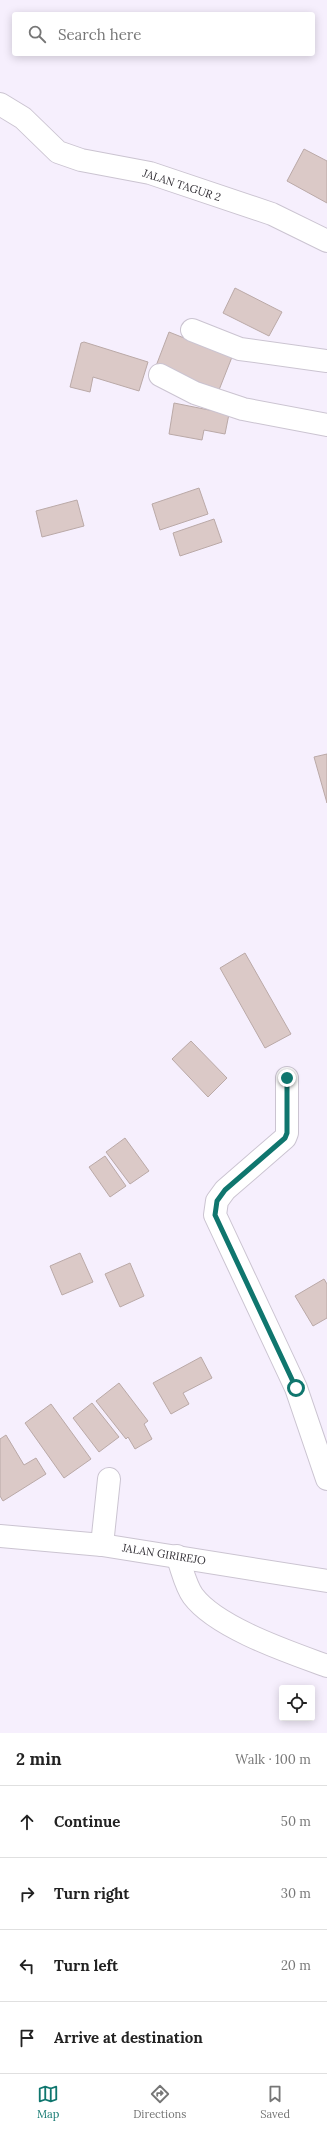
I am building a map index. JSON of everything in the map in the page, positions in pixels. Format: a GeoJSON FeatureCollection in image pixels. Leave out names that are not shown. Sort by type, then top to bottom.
{"type":"FeatureCollection","features":[{"type":"Feature","properties":{"kind":"street","name":"JALAN TAGUR 2"},"geometry":{"type":"LineString","coordinates":[[0,104],[23,118],[58,152],[80,160],[150,173],[272,214],[327,241]]}},
{"type":"Feature","properties":{"kind":"street"},"geometry":{"type":"LineString","coordinates":[[192,330],[240,349],[327,361]]}},
{"type":"Feature","properties":{"kind":"street"},"geometry":{"type":"LineString","coordinates":[[160,375],[195,393],[243,409],[327,425]]}},
{"type":"Feature","properties":{"kind":"street"},"geometry":{"type":"LineString","coordinates":[[287,1078],[287,1133],[285,1138],[225,1190],[217,1201],[215,1215],[296,1388],[327,1479]]}},
{"type":"Feature","properties":{"kind":"street"},"geometry":{"type":"LineString","coordinates":[[102,1545],[110,1479]]}},
{"type":"Feature","properties":{"kind":"street","name":"JALAN GIRIREJO"},"geometry":{"type":"LineString","coordinates":[[0,1536],[102,1545],[327,1581]]}},
{"type":"Feature","properties":{"kind":"street"},"geometry":{"type":"LineString","coordinates":[[177,1556],[192,1595],[210,1612],[237,1628],[286,1651],[327,1666]]}},
{"type":"Feature","properties":{"kind":"building"},"geometry":{"type":"Polygon","coordinates":[[[304,149],[327,161],[327,203],[287,181],[304,149]]]}},
{"type":"Feature","properties":{"kind":"building"},"geometry":{"type":"Polygon","coordinates":[[[235,288],[282,312],[269,336],[223,313],[235,288]]]}},
{"type":"Feature","properties":{"kind":"building"},"geometry":{"type":"Polygon","coordinates":[[[169,332],[232,357],[219,390],[156,366],[169,332]]]}},
{"type":"Feature","properties":{"kind":"building"},"geometry":{"type":"Polygon","coordinates":[[[84,342],[148,362],[139,391],[93,377],[90,392],[70,387],[81,343],[84,342]]]}},
{"type":"Feature","properties":{"kind":"building"},"geometry":{"type":"Polygon","coordinates":[[[174,403],[229,414],[225,434],[204,430],[202,440],[169,434],[174,403]]]}},
{"type":"Feature","properties":{"kind":"building"},"geometry":{"type":"Polygon","coordinates":[[[199,488],[208,514],[160,530],[152,504],[199,488]]]}},
{"type":"Feature","properties":{"kind":"building"},"geometry":{"type":"Polygon","coordinates":[[[77,500],[84,526],[42,537],[36,511],[77,500]]]}},
{"type":"Feature","properties":{"kind":"building"},"geometry":{"type":"Polygon","coordinates":[[[214,519],[222,542],[180,556],[173,533],[214,519]]]}},
{"type":"Feature","properties":{"kind":"building"},"geometry":{"type":"Polygon","coordinates":[[[327,754],[327,803],[314,757],[327,754]]]}},
{"type":"Feature","properties":{"kind":"building"},"geometry":{"type":"Polygon","coordinates":[[[245,953],[291,1034],[265,1048],[220,968],[245,953]]]}},
{"type":"Feature","properties":{"kind":"building"},"geometry":{"type":"Polygon","coordinates":[[[191,1041],[227,1078],[208,1097],[172,1059],[191,1041]]]}},
{"type":"Feature","properties":{"kind":"building"},"geometry":{"type":"Polygon","coordinates":[[[125,1138],[149,1171],[130,1184],[106,1152],[125,1138]]]}},
{"type":"Feature","properties":{"kind":"building"},"geometry":{"type":"Polygon","coordinates":[[[105,1156],[126,1186],[110,1197],[89,1167],[105,1156]]]}},
{"type":"Feature","properties":{"kind":"building"},"geometry":{"type":"Polygon","coordinates":[[[80,1253],[93,1282],[62,1295],[50,1266],[80,1253]]]}},
{"type":"Feature","properties":{"kind":"building"},"geometry":{"type":"Polygon","coordinates":[[[130,1263],[144,1296],[120,1307],[105,1274],[130,1263]]]}},
{"type":"Feature","properties":{"kind":"building"},"geometry":{"type":"Polygon","coordinates":[[[324,1279],[327,1284],[327,1318],[313,1326],[295,1296],[324,1279]]]}},
{"type":"Feature","properties":{"kind":"building"},"geometry":{"type":"Polygon","coordinates":[[[201,1357],[212,1378],[183,1393],[189,1404],[171,1414],[153,1383],[201,1357]]]}},
{"type":"Feature","properties":{"kind":"building"},"geometry":{"type":"Polygon","coordinates":[[[119,1383],[148,1421],[144,1424],[152,1439],[135,1449],[128,1437],[126,1439],[96,1401],[119,1383]]]}},
{"type":"Feature","properties":{"kind":"building"},"geometry":{"type":"Polygon","coordinates":[[[92,1403],[119,1437],[99,1452],[73,1418],[92,1403]]]}},
{"type":"Feature","properties":{"kind":"building"},"geometry":{"type":"Polygon","coordinates":[[[51,1404],[91,1459],[64,1478],[25,1423],[51,1404]]]}},
{"type":"Feature","properties":{"kind":"building"},"geometry":{"type":"Polygon","coordinates":[[[6,1435],[24,1465],[36,1458],[46,1474],[3,1501],[0,1496],[0,1439],[6,1435]]]}},
{"type":"Feature","properties":{"kind":"route"},"geometry":{"type":"LineString","coordinates":[[287,1078],[287,1133],[285,1138],[225,1190],[217,1201],[215,1215],[296,1388]]}}]}
